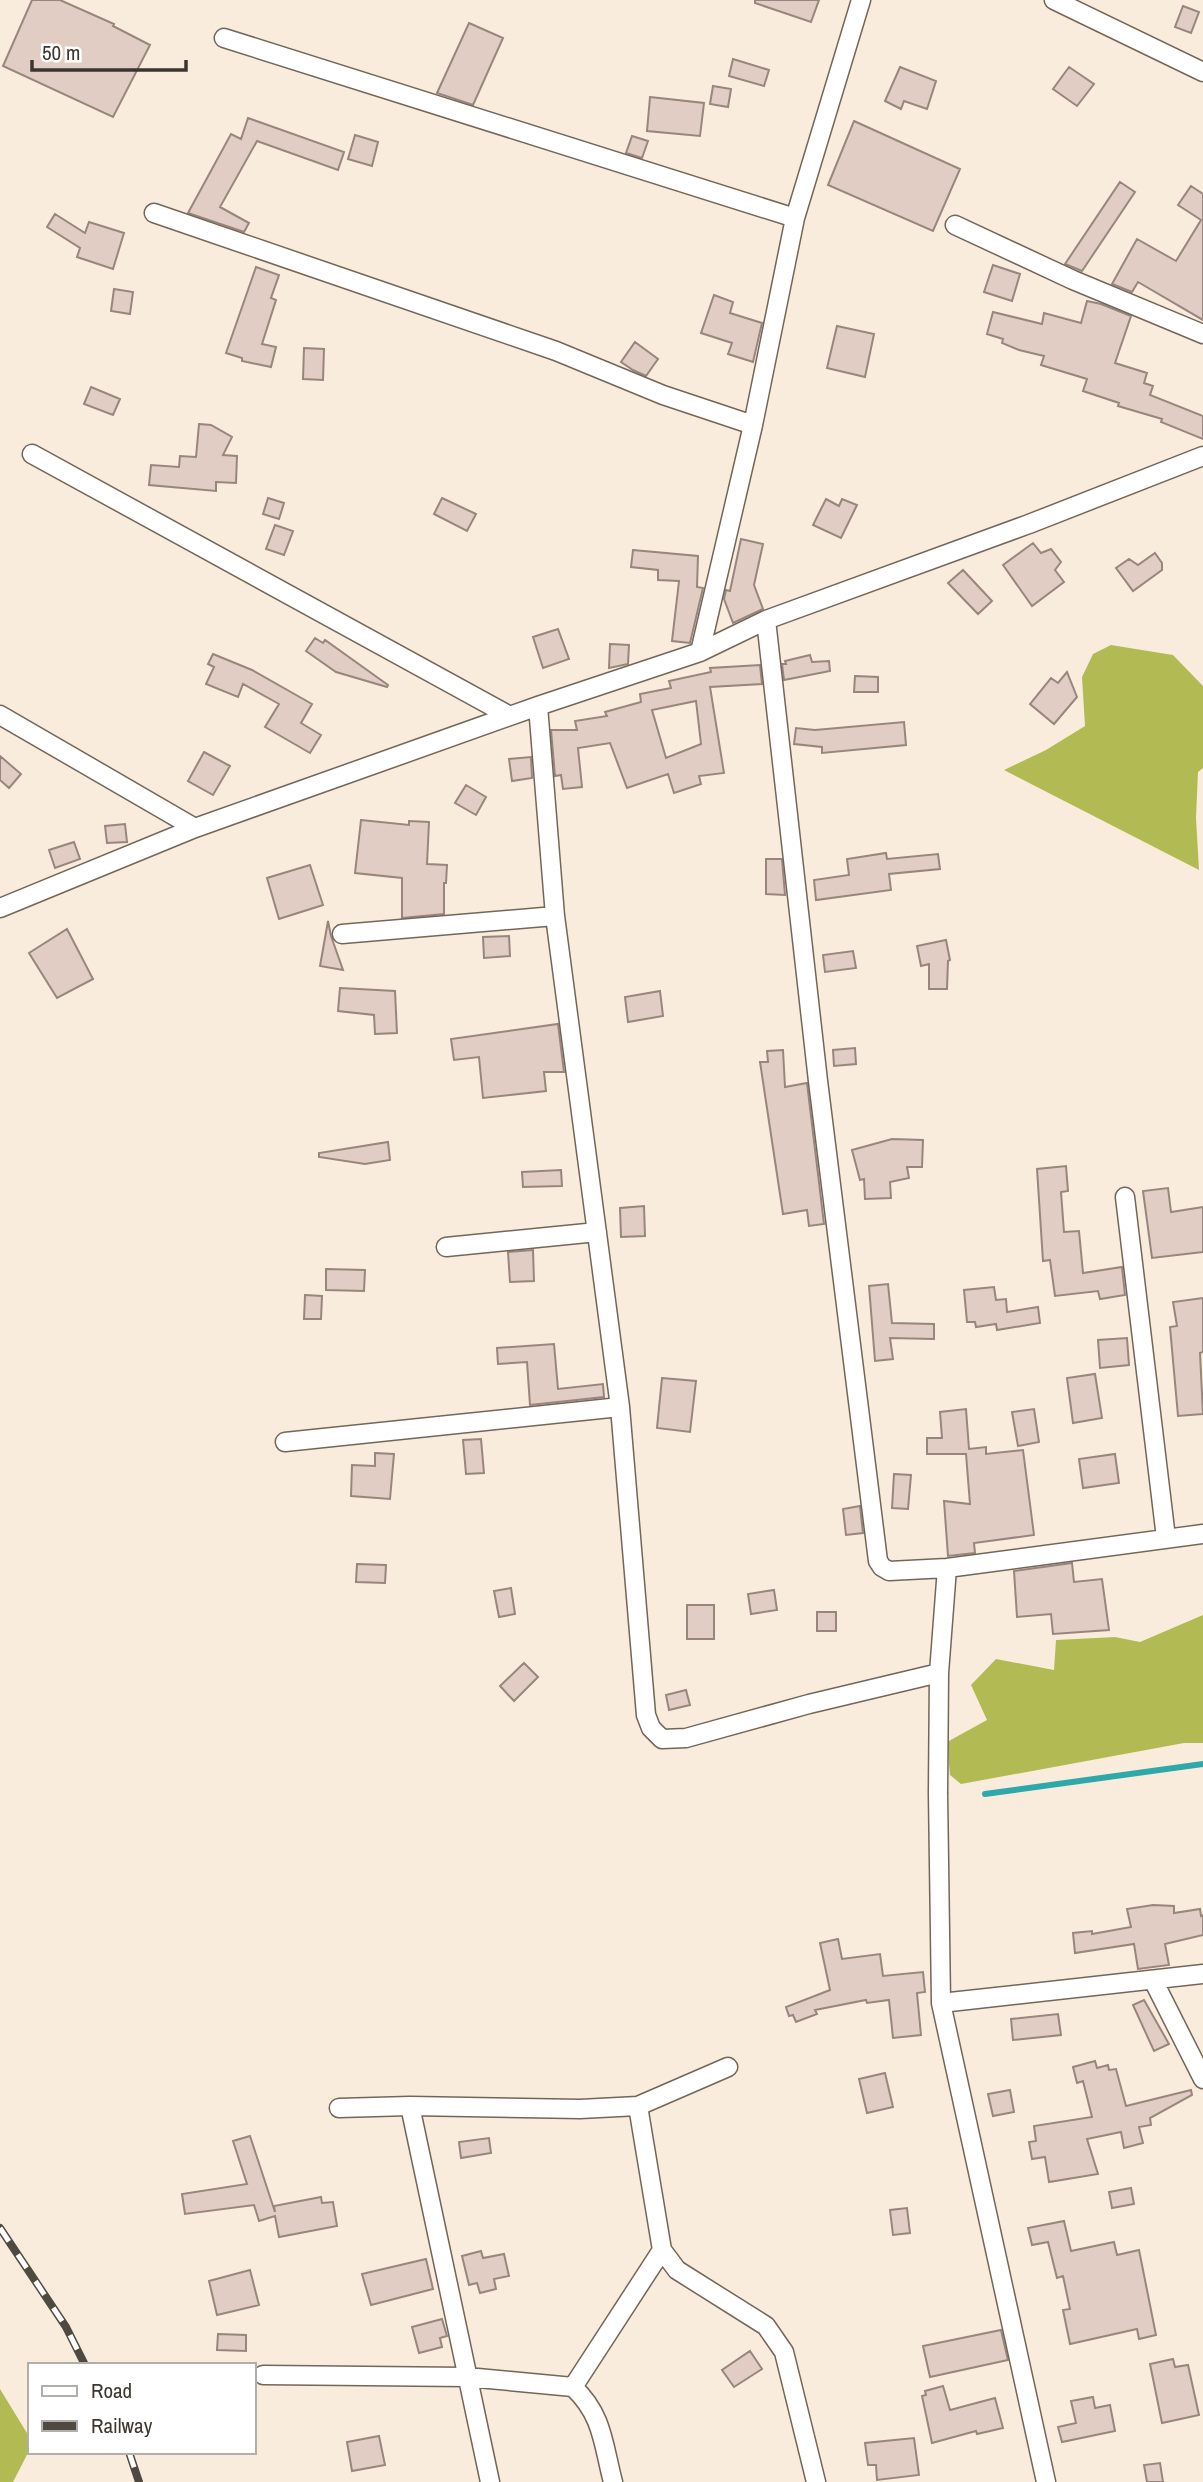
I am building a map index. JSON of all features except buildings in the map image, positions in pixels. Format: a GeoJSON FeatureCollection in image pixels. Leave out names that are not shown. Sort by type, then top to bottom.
{"type":"FeatureCollection","features":[{"type":"Feature","properties":{"kind":"street"},"geometry":{"type":"LineString","coordinates":[[699,652],[753,425],[795,218],[861,0]]}},
{"type":"Feature","properties":{"kind":"street"},"geometry":{"type":"LineString","coordinates":[[1054,0],[1203,72]]}},
{"type":"Feature","properties":{"kind":"street"},"geometry":{"type":"LineString","coordinates":[[225,38],[795,218]]}},
{"type":"Feature","properties":{"kind":"street"},"geometry":{"type":"LineString","coordinates":[[153,213],[556,351],[663,396],[753,425]]}},
{"type":"Feature","properties":{"kind":"street"},"geometry":{"type":"LineString","coordinates":[[955,225],[1073,280],[1203,334]]}},
{"type":"Feature","properties":{"kind":"street"},"geometry":{"type":"LineString","coordinates":[[32,454],[510,716]]}},
{"type":"Feature","properties":{"kind":"street"},"geometry":{"type":"LineString","coordinates":[[0,908],[195,828],[699,652],[766,620],[1029,524],[1203,456]]}},
{"type":"Feature","properties":{"kind":"street"},"geometry":{"type":"LineString","coordinates":[[766,620],[819,1095],[876,1552],[881,1567],[890,1571],[947,1568],[1203,1534]]}},
{"type":"Feature","properties":{"kind":"street"},"geometry":{"type":"LineString","coordinates":[[538,706],[555,916],[620,1407],[646,1715],[651,1728],[662,1739],[686,1738],[809,1704],[939,1673]]}},
{"type":"Feature","properties":{"kind":"street"},"geometry":{"type":"LineString","coordinates":[[0,715],[195,828]]}},
{"type":"Feature","properties":{"kind":"street"},"geometry":{"type":"LineString","coordinates":[[342,934],[555,916]]}},
{"type":"Feature","properties":{"kind":"street"},"geometry":{"type":"LineString","coordinates":[[1125,1197],[1166,1538]]}},
{"type":"Feature","properties":{"kind":"street"},"geometry":{"type":"LineString","coordinates":[[446,1247],[597,1232]]}},
{"type":"Feature","properties":{"kind":"street"},"geometry":{"type":"LineString","coordinates":[[285,1442],[620,1407]]}},
{"type":"Feature","properties":{"kind":"street"},"geometry":{"type":"LineString","coordinates":[[947,1568],[939,1673],[941,2003],[1046,2482]]}},
{"type":"Feature","properties":{"kind":"street"},"geometry":{"type":"LineString","coordinates":[[941,2003],[1203,1974]]}},
{"type":"Feature","properties":{"kind":"street"},"geometry":{"type":"LineString","coordinates":[[1153,1980],[1203,2079]]}},
{"type":"Feature","properties":{"kind":"street"},"geometry":{"type":"LineString","coordinates":[[339,2108],[410,2106],[580,2109],[638,2106],[727,2067]]}},
{"type":"Feature","properties":{"kind":"street"},"geometry":{"type":"LineString","coordinates":[[410,2106],[490,2482]]}},
{"type":"Feature","properties":{"kind":"street"},"geometry":{"type":"LineString","coordinates":[[638,2106],[662,2250],[677,2270],[766,2326],[778,2343],[784,2353],[816,2482]]}},
{"type":"Feature","properties":{"kind":"street"},"geometry":{"type":"LineString","coordinates":[[573,2387],[662,2250]]}},
{"type":"Feature","properties":{"kind":"street"},"geometry":{"type":"LineString","coordinates":[[263,2375],[467,2377],[573,2387],[592,2408],[597,2418],[613,2482]]}},
{"type":"Feature","properties":{"kind":"green space"},"geometry":{"type":"Polygon","coordinates":[[[1111,645],[1173,655],[1203,686],[1203,768],[1198,772],[1196,818],[1199,870],[1004,770],[1046,750],[1085,726],[1082,677],[1093,654],[1111,645]]]}},
{"type":"Feature","properties":{"kind":"green space"},"geometry":{"type":"Polygon","coordinates":[[[1203,1615],[1203,1743],[1184,1743],[961,1784],[950,1775],[947,1742],[987,1720],[971,1685],[996,1659],[1054,1670],[1056,1640],[1115,1637],[1140,1642],[1203,1615]]]}},
{"type":"Feature","properties":{"kind":"green space"},"geometry":{"type":"Polygon","coordinates":[[[0,2389],[28,2435],[28,2453],[13,2482],[0,2482],[0,2389]]]}},
{"type":"Feature","properties":{"kind":"waterway"},"geometry":{"type":"LineString","coordinates":[[985,1794],[1203,1764]]}},
{"type":"Feature","properties":{"kind":"railway"},"geometry":{"type":"LineString","coordinates":[[0,2228],[66,2327],[84,2363]]}},
{"type":"Feature","properties":{"kind":"railway"},"geometry":{"type":"LineString","coordinates":[[130,2454],[139,2482]]}}]}
